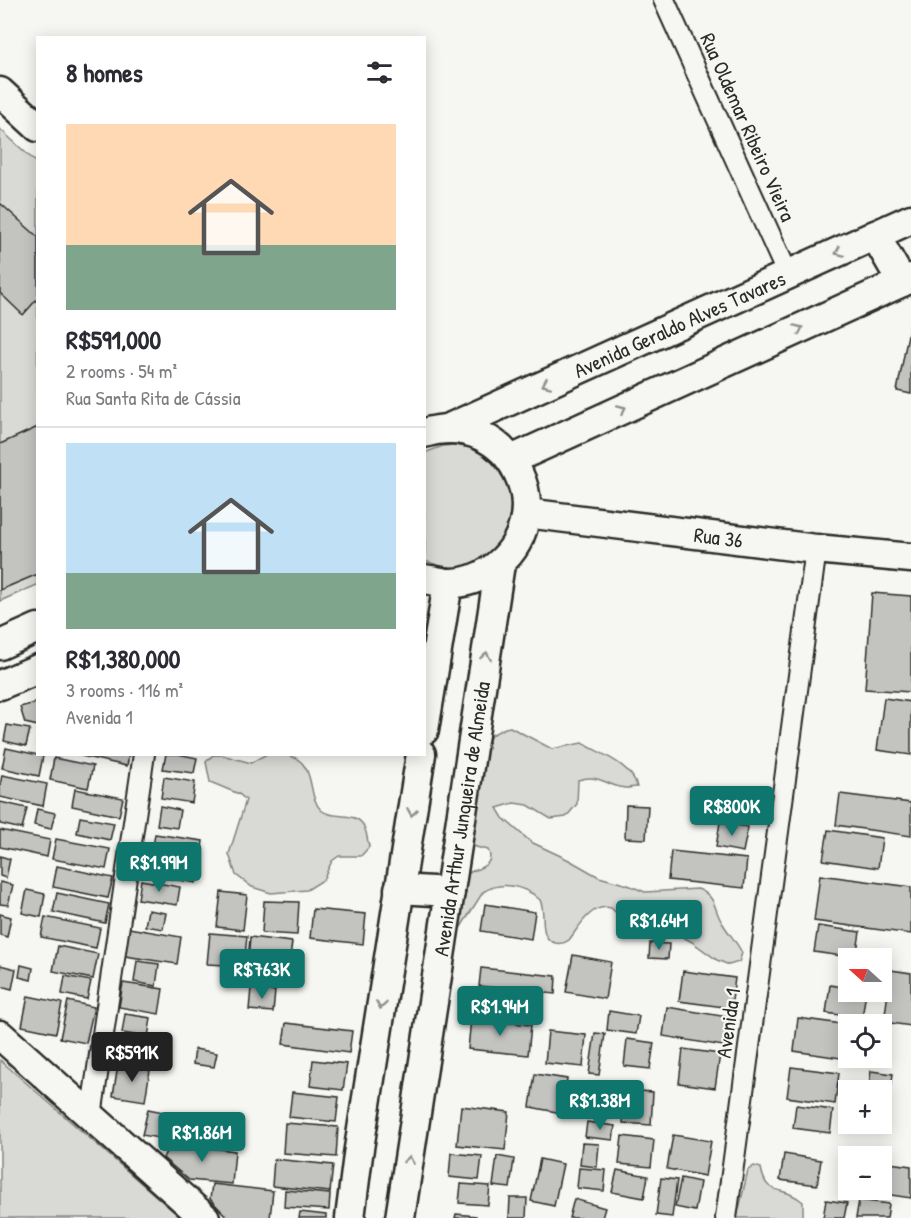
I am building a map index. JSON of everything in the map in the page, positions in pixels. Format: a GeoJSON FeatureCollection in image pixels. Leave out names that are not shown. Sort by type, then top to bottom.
{"type":"FeatureCollection","features":[{"type":"Feature","properties":{"kind":"street","name":"Rua Oldemar Ribeiro Vieira"},"geometry":{"type":"LineString","coordinates":[[664,0],[788,275]]}},
{"type":"Feature","properties":{"kind":"street"},"geometry":{"type":"LineString","coordinates":[[0,92],[36,125]]}},
{"type":"Feature","properties":{"kind":"street","name":"Avenida Geraldo Alves Tavares"},"geometry":{"type":"LineString","coordinates":[[436,431],[911,219]]}},
{"type":"Feature","properties":{"kind":"street"},"geometry":{"type":"LineString","coordinates":[[511,460],[907,280],[875,235]]}},
{"type":"Feature","properties":{"kind":"street"},"geometry":{"type":"LineString","coordinates":[[426,705],[436,581],[467,581],[484,575],[500,564],[513,549],[526,513],[521,476],[511,460],[494,442],[471,432],[436,431]]}},
{"type":"Feature","properties":{"kind":"street","name":"Rua 36"},"geometry":{"type":"LineString","coordinates":[[526,513],[816,549],[911,558]]}},
{"type":"Feature","properties":{"kind":"street","name":"Avenida 1"},"geometry":{"type":"LineString","coordinates":[[726,1218],[816,549]]}},
{"type":"Feature","properties":{"kind":"street","name":"Avenida Arthur Junqueira de Almeida"},"geometry":{"type":"LineString","coordinates":[[400,1218],[500,564]]}},
{"type":"Feature","properties":{"kind":"street"},"geometry":{"type":"LineString","coordinates":[[0,645],[36,629]]}},
{"type":"Feature","properties":{"kind":"street"},"geometry":{"type":"LineString","coordinates":[[0,685],[36,670]]}},
{"type":"Feature","properties":{"kind":"street"},"geometry":{"type":"LineString","coordinates":[[91,1116],[144,756]]}},
{"type":"Feature","properties":{"kind":"street"},"geometry":{"type":"LineString","coordinates":[[350,1218],[421,756]]}},
{"type":"Feature","properties":{"kind":"street"},"geometry":{"type":"LineString","coordinates":[[399,890],[450,892]]}},
{"type":"Feature","properties":{"kind":"street"},"geometry":{"type":"LineString","coordinates":[[0,1035],[205,1218]]}},
{"type":"Feature","properties":{"kind":"shaded area"},"geometry":{"type":"Polygon","coordinates":[[[0,129],[36,162],[36,585],[0,601],[0,129]]]}},
{"type":"Feature","properties":{"kind":"shaded area"},"geometry":{"type":"Polygon","coordinates":[[[443,446],[472,448],[490,458],[509,481],[514,511],[505,540],[482,560],[464,567],[444,567],[426,561],[426,452],[443,446]]]}},
{"type":"Feature","properties":{"kind":"shaded area"},"geometry":{"type":"Polygon","coordinates":[[[510,727],[552,749],[582,743],[623,766],[635,779],[637,787],[619,787],[598,779],[586,778],[578,780],[577,804],[566,817],[551,819],[528,805],[514,803],[497,808],[503,818],[531,842],[599,877],[645,892],[698,889],[704,892],[712,900],[720,919],[742,953],[739,962],[729,965],[717,960],[672,931],[635,930],[611,908],[604,907],[586,917],[569,940],[555,943],[546,936],[540,900],[527,891],[508,886],[495,887],[483,892],[454,938],[462,880],[469,873],[485,866],[490,860],[488,850],[468,842],[471,785],[491,735],[510,727]]]}},
{"type":"Feature","properties":{"kind":"shaded area"},"geometry":{"type":"Polygon","coordinates":[[[212,756],[226,756],[251,763],[264,756],[290,756],[298,760],[308,772],[315,800],[321,810],[332,815],[357,819],[365,829],[369,847],[361,856],[339,856],[332,861],[323,880],[307,890],[271,893],[252,887],[236,875],[229,854],[246,800],[239,794],[210,782],[206,762],[212,756]]]}},
{"type":"Feature","properties":{"kind":"shaded area"},"geometry":{"type":"Polygon","coordinates":[[[0,1060],[181,1218],[0,1218],[0,1060]]]}},
{"type":"Feature","properties":{"kind":"shaded area"},"geometry":{"type":"Polygon","coordinates":[[[754,1166],[761,1168],[763,1177],[769,1186],[795,1196],[803,1202],[803,1218],[737,1218],[748,1170],[754,1166]]]}},
{"type":"Feature","properties":{"kind":"building"},"geometry":{"type":"Polygon","coordinates":[[[0,203],[36,235],[36,300],[23,315],[0,293],[0,203]]]}},
{"type":"Feature","properties":{"kind":"building"},"geometry":{"type":"Polygon","coordinates":[[[911,319],[911,394],[897,391],[911,319]]]}},
{"type":"Feature","properties":{"kind":"building"},"geometry":{"type":"Polygon","coordinates":[[[36,428],[36,575],[0,590],[0,444],[36,428]]]}},
{"type":"Feature","properties":{"kind":"building"},"geometry":{"type":"Polygon","coordinates":[[[872,593],[911,596],[911,692],[865,689],[872,593]]]}},
{"type":"Feature","properties":{"kind":"building"},"geometry":{"type":"Polygon","coordinates":[[[884,698],[911,702],[911,755],[877,750],[884,698]]]}},
{"type":"Feature","properties":{"kind":"building"},"geometry":{"type":"Polygon","coordinates":[[[36,703],[36,726],[25,723],[20,707],[36,703]]]}},
{"type":"Feature","properties":{"kind":"building"},"geometry":{"type":"Polygon","coordinates":[[[7,725],[30,729],[26,746],[4,741],[7,725]]]}},
{"type":"Feature","properties":{"kind":"building"},"geometry":{"type":"Polygon","coordinates":[[[6,748],[43,756],[39,776],[2,768],[6,748]]]}},
{"type":"Feature","properties":{"kind":"building"},"geometry":{"type":"Polygon","coordinates":[[[81,756],[129,756],[127,766],[81,756]]]}},
{"type":"Feature","properties":{"kind":"building"},"geometry":{"type":"Polygon","coordinates":[[[166,756],[197,758],[194,773],[163,769],[166,756]]]}},
{"type":"Feature","properties":{"kind":"building"},"geometry":{"type":"Polygon","coordinates":[[[54,758],[93,766],[88,788],[50,780],[54,758]]]}},
{"type":"Feature","properties":{"kind":"building"},"geometry":{"type":"Polygon","coordinates":[[[2,775],[47,784],[43,806],[0,797],[2,775]]]}},
{"type":"Feature","properties":{"kind":"building"},"geometry":{"type":"Polygon","coordinates":[[[164,777],[195,782],[192,803],[161,798],[164,777]]]}},
{"type":"Feature","properties":{"kind":"building"},"geometry":{"type":"Polygon","coordinates":[[[75,789],[123,798],[119,816],[72,806],[75,789]]]}},
{"type":"Feature","properties":{"kind":"building"},"geometry":{"type":"Polygon","coordinates":[[[840,794],[911,803],[911,836],[836,825],[840,794]]]}},
{"type":"Feature","properties":{"kind":"building"},"geometry":{"type":"Polygon","coordinates":[[[0,802],[27,808],[22,829],[0,824],[0,802]]]}},
{"type":"Feature","properties":{"kind":"building"},"geometry":{"type":"Polygon","coordinates":[[[626,805],[648,806],[646,839],[625,838],[626,805]]]}},
{"type":"Feature","properties":{"kind":"building"},"geometry":{"type":"Polygon","coordinates":[[[160,806],[180,810],[177,828],[157,825],[160,806]]]}},
{"type":"Feature","properties":{"kind":"building"},"geometry":{"type":"Polygon","coordinates":[[[37,809],[55,813],[51,829],[34,825],[37,809]]]}},
{"type":"Feature","properties":{"kind":"building"},"geometry":{"type":"Polygon","coordinates":[[[80,817],[114,823],[110,840],[77,833],[80,817]]]}},
{"type":"Feature","properties":{"kind":"building"},"geometry":{"type":"Polygon","coordinates":[[[720,822],[748,827],[743,852],[716,847],[720,822]]]}},
{"type":"Feature","properties":{"kind":"building"},"geometry":{"type":"Polygon","coordinates":[[[0,830],[50,840],[47,857],[0,847],[0,830]]]}},
{"type":"Feature","properties":{"kind":"building"},"geometry":{"type":"Polygon","coordinates":[[[828,830],[882,838],[878,868],[823,860],[828,830]]]}},
{"type":"Feature","properties":{"kind":"building"},"geometry":{"type":"Polygon","coordinates":[[[155,834],[203,841],[201,855],[153,847],[155,834]]]}},
{"type":"Feature","properties":{"kind":"building"},"geometry":{"type":"Polygon","coordinates":[[[56,839],[110,849],[106,869],[52,859],[56,839]]]}},
{"type":"Feature","properties":{"kind":"building"},"geometry":{"type":"Polygon","coordinates":[[[671,851],[747,859],[744,888],[668,880],[671,851]]]}},
{"type":"Feature","properties":{"kind":"building"},"geometry":{"type":"Polygon","coordinates":[[[143,854],[199,863],[196,883],[140,874],[143,854]]]}},
{"type":"Feature","properties":{"kind":"building"},"geometry":{"type":"Polygon","coordinates":[[[0,856],[10,859],[6,878],[0,876],[0,856]]]}},
{"type":"Feature","properties":{"kind":"building"},"geometry":{"type":"Polygon","coordinates":[[[57,866],[113,878],[108,898],[53,887],[57,866]]]}},
{"type":"Feature","properties":{"kind":"building"},"geometry":{"type":"Polygon","coordinates":[[[820,875],[911,887],[911,934],[814,921],[820,875]]]}},
{"type":"Feature","properties":{"kind":"building"},"geometry":{"type":"Polygon","coordinates":[[[141,880],[180,887],[177,905],[138,899],[141,880]]]}},
{"type":"Feature","properties":{"kind":"building"},"geometry":{"type":"Polygon","coordinates":[[[0,882],[13,885],[8,905],[0,904],[0,882]]]}},
{"type":"Feature","properties":{"kind":"building"},"geometry":{"type":"Polygon","coordinates":[[[27,890],[45,894],[41,917],[22,913],[27,890]]]}},
{"type":"Feature","properties":{"kind":"building"},"geometry":{"type":"Polygon","coordinates":[[[221,892],[247,895],[243,930],[217,927],[221,892]]]}},
{"type":"Feature","properties":{"kind":"building"},"geometry":{"type":"Polygon","coordinates":[[[57,893],[109,904],[105,923],[53,912],[57,893]]]}},
{"type":"Feature","properties":{"kind":"building"},"geometry":{"type":"Polygon","coordinates":[[[264,901],[299,902],[297,935],[262,933],[264,901]]]}},
{"type":"Feature","properties":{"kind":"building"},"geometry":{"type":"Polygon","coordinates":[[[485,904],[535,912],[531,939],[481,931],[485,904]]]}},
{"type":"Feature","properties":{"kind":"building"},"geometry":{"type":"Polygon","coordinates":[[[313,909],[366,914],[363,944],[310,938],[313,909]]]}},
{"type":"Feature","properties":{"kind":"building"},"geometry":{"type":"Polygon","coordinates":[[[148,910],[166,913],[163,929],[145,926],[148,910]]]}},
{"type":"Feature","properties":{"kind":"building"},"geometry":{"type":"Polygon","coordinates":[[[0,914],[11,917],[7,937],[0,935],[0,914]]]}},
{"type":"Feature","properties":{"kind":"building"},"geometry":{"type":"Polygon","coordinates":[[[45,917],[100,928],[96,948],[41,937],[45,917]]]}},
{"type":"Feature","properties":{"kind":"building"},"geometry":{"type":"Polygon","coordinates":[[[818,926],[860,932],[858,948],[838,948],[838,955],[814,952],[818,926]]]}},
{"type":"Feature","properties":{"kind":"building"},"geometry":{"type":"Polygon","coordinates":[[[129,928],[181,937],[177,964],[125,956],[129,928]]]}},
{"type":"Feature","properties":{"kind":"building"},"geometry":{"type":"Polygon","coordinates":[[[210,933],[247,936],[244,966],[207,964],[210,933]]]}},
{"type":"Feature","properties":{"kind":"building"},"geometry":{"type":"Polygon","coordinates":[[[250,937],[292,942],[289,965],[248,961],[250,937]]]}},
{"type":"Feature","properties":{"kind":"building"},"geometry":{"type":"Polygon","coordinates":[[[650,943],[669,944],[668,959],[649,958],[650,943]]]}},
{"type":"Feature","properties":{"kind":"building"},"geometry":{"type":"Polygon","coordinates":[[[58,946],[98,954],[93,979],[53,971],[58,946]]]}},
{"type":"Feature","properties":{"kind":"building"},"geometry":{"type":"Polygon","coordinates":[[[573,955],[611,962],[605,999],[566,992],[573,955]]]}},
{"type":"Feature","properties":{"kind":"building"},"geometry":{"type":"Polygon","coordinates":[[[137,961],[159,964],[156,986],[134,982],[137,961]]]}},
{"type":"Feature","properties":{"kind":"building"},"geometry":{"type":"Polygon","coordinates":[[[0,965],[16,969],[12,989],[0,986],[0,965]]]}},
{"type":"Feature","properties":{"kind":"building"},"geometry":{"type":"Polygon","coordinates":[[[21,965],[33,968],[31,980],[19,977],[21,965]]]}},
{"type":"Feature","properties":{"kind":"building"},"geometry":{"type":"Polygon","coordinates":[[[481,968],[556,976],[555,994],[479,986],[481,968]]]}},
{"type":"Feature","properties":{"kind":"building"},"geometry":{"type":"Polygon","coordinates":[[[892,970],[911,973],[911,1026],[892,1023],[892,1014],[885,1014],[887,1002],[892,1002],[892,970]]]}},
{"type":"Feature","properties":{"kind":"building"},"geometry":{"type":"Polygon","coordinates":[[[683,971],[735,978],[731,1008],[679,1001],[683,971]]]}},
{"type":"Feature","properties":{"kind":"building"},"geometry":{"type":"Polygon","coordinates":[[[65,976],[91,981],[87,999],[62,994],[65,976]]]}},
{"type":"Feature","properties":{"kind":"building"},"geometry":{"type":"Polygon","coordinates":[[[123,983],[163,989],[159,1014],[119,1007],[123,983]]]}},
{"type":"Feature","properties":{"kind":"building"},"geometry":{"type":"Polygon","coordinates":[[[830,985],[838,986],[838,1002],[864,1002],[863,1014],[826,1013],[830,985]]]}},
{"type":"Feature","properties":{"kind":"building"},"geometry":{"type":"Polygon","coordinates":[[[251,988],[275,991],[273,1012],[249,1010],[251,988]]]}},
{"type":"Feature","properties":{"kind":"building"},"geometry":{"type":"Polygon","coordinates":[[[28,996],[62,1003],[56,1033],[22,1026],[28,996]]]}},
{"type":"Feature","properties":{"kind":"building"},"geometry":{"type":"Polygon","coordinates":[[[68,1001],[94,1007],[86,1043],[60,1038],[68,1001]]]}},
{"type":"Feature","properties":{"kind":"building"},"geometry":{"type":"Polygon","coordinates":[[[667,1007],[728,1017],[723,1046],[663,1036],[667,1007]]]}},
{"type":"Feature","properties":{"kind":"building"},"geometry":{"type":"Polygon","coordinates":[[[609,1011],[639,1016],[636,1034],[607,1030],[609,1011]]]}},
{"type":"Feature","properties":{"kind":"building"},"geometry":{"type":"Polygon","coordinates":[[[125,1014],[151,1018],[148,1037],[122,1033],[125,1014]]]}},
{"type":"Feature","properties":{"kind":"building"},"geometry":{"type":"Polygon","coordinates":[[[798,1018],[838,1023],[838,1058],[794,1051],[798,1018]]]}},
{"type":"Feature","properties":{"kind":"building"},"geometry":{"type":"Polygon","coordinates":[[[471,1019],[531,1025],[528,1055],[468,1049],[471,1019]]]}},
{"type":"Feature","properties":{"kind":"building"},"geometry":{"type":"Polygon","coordinates":[[[286,1023],[352,1031],[349,1053],[283,1044],[286,1023]]]}},
{"type":"Feature","properties":{"kind":"building"},"geometry":{"type":"Polygon","coordinates":[[[548,1031],[586,1035],[583,1067],[545,1063],[548,1031]]]}},
{"type":"Feature","properties":{"kind":"building"},"geometry":{"type":"Polygon","coordinates":[[[595,1033],[605,1034],[599,1075],[589,1074],[595,1033]]]}},
{"type":"Feature","properties":{"kind":"building"},"geometry":{"type":"Polygon","coordinates":[[[119,1037],[143,1042],[140,1065],[115,1061],[119,1037]]]}},
{"type":"Feature","properties":{"kind":"building"},"geometry":{"type":"Polygon","coordinates":[[[627,1039],[654,1043],[650,1069],[624,1066],[627,1039]]]}},
{"type":"Feature","properties":{"kind":"building"},"geometry":{"type":"Polygon","coordinates":[[[195,1049],[217,1053],[214,1067],[193,1064],[195,1049]]]}},
{"type":"Feature","properties":{"kind":"building"},"geometry":{"type":"Polygon","coordinates":[[[683,1049],[720,1054],[715,1088],[679,1083],[683,1049]]]}},
{"type":"Feature","properties":{"kind":"building"},"geometry":{"type":"Polygon","coordinates":[[[313,1060],[347,1064],[343,1090],[310,1086],[313,1060]]]}},
{"type":"Feature","properties":{"kind":"building"},"geometry":{"type":"Polygon","coordinates":[[[118,1065],[150,1070],[145,1101],[113,1096],[118,1065]]]}},
{"type":"Feature","properties":{"kind":"building"},"geometry":{"type":"Polygon","coordinates":[[[791,1067],[839,1073],[835,1104],[787,1097],[791,1067]]]}},
{"type":"Feature","properties":{"kind":"building"},"geometry":{"type":"Polygon","coordinates":[[[871,1071],[893,1074],[892,1082],[870,1080],[871,1071]]]}},
{"type":"Feature","properties":{"kind":"building"},"geometry":{"type":"Polygon","coordinates":[[[535,1074],[567,1079],[562,1113],[530,1107],[535,1074]]]}},
{"type":"Feature","properties":{"kind":"building"},"geometry":{"type":"Polygon","coordinates":[[[625,1090],[653,1092],[651,1125],[623,1123],[625,1090]]]}},
{"type":"Feature","properties":{"kind":"building"},"geometry":{"type":"Polygon","coordinates":[[[292,1092],[339,1097],[336,1122],[289,1117],[292,1092]]]}},
{"type":"Feature","properties":{"kind":"building"},"geometry":{"type":"Polygon","coordinates":[[[796,1105],[833,1110],[830,1133],[793,1128],[796,1105]]]}},
{"type":"Feature","properties":{"kind":"building"},"geometry":{"type":"Polygon","coordinates":[[[461,1106],[509,1112],[505,1150],[457,1145],[461,1106]]]}},
{"type":"Feature","properties":{"kind":"building"},"geometry":{"type":"Polygon","coordinates":[[[148,1109],[174,1114],[169,1140],[142,1135],[148,1109]]]}},
{"type":"Feature","properties":{"kind":"building"},"geometry":{"type":"Polygon","coordinates":[[[587,1122],[615,1126],[613,1140],[585,1137],[587,1122]]]}},
{"type":"Feature","properties":{"kind":"building"},"geometry":{"type":"Polygon","coordinates":[[[285,1123],[338,1127],[336,1157],[283,1153],[285,1123]]]}},
{"type":"Feature","properties":{"kind":"building"},"geometry":{"type":"Polygon","coordinates":[[[673,1135],[711,1141],[705,1176],[667,1169],[673,1135]]]}},
{"type":"Feature","properties":{"kind":"building"},"geometry":{"type":"Polygon","coordinates":[[[622,1136],[654,1140],[651,1167],[619,1164],[622,1136]]]}},
{"type":"Feature","properties":{"kind":"building"},"geometry":{"type":"Polygon","coordinates":[[[170,1143],[235,1151],[232,1184],[189,1180],[163,1158],[170,1143]]]}},
{"type":"Feature","properties":{"kind":"building"},"geometry":{"type":"Polygon","coordinates":[[[582,1143],[599,1144],[597,1167],[580,1165],[582,1143]]]}},
{"type":"Feature","properties":{"kind":"building"},"geometry":{"type":"Polygon","coordinates":[[[451,1153],[482,1156],[479,1180],[449,1177],[451,1153]]]}},
{"type":"Feature","properties":{"kind":"building"},"geometry":{"type":"Polygon","coordinates":[[[784,1154],[821,1160],[817,1185],[780,1180],[784,1154]]]}},
{"type":"Feature","properties":{"kind":"building"},"geometry":{"type":"Polygon","coordinates":[[[497,1156],[514,1159],[510,1188],[493,1186],[497,1156]]]}},
{"type":"Feature","properties":{"kind":"building"},"geometry":{"type":"Polygon","coordinates":[[[274,1159],[333,1165],[330,1192],[272,1186],[274,1159]]]}},
{"type":"Feature","properties":{"kind":"building"},"geometry":{"type":"Polygon","coordinates":[[[540,1159],[563,1164],[554,1206],[531,1201],[540,1159]]]}},
{"type":"Feature","properties":{"kind":"building"},"geometry":{"type":"Polygon","coordinates":[[[892,1163],[911,1166],[911,1198],[892,1195],[892,1163]]]}},
{"type":"Feature","properties":{"kind":"building"},"geometry":{"type":"Polygon","coordinates":[[[579,1168],[606,1170],[604,1191],[577,1188],[579,1168]]]}},
{"type":"Feature","properties":{"kind":"building"},"geometry":{"type":"Polygon","coordinates":[[[617,1170],[648,1176],[644,1198],[612,1192],[617,1170]]]}},
{"type":"Feature","properties":{"kind":"building"},"geometry":{"type":"Polygon","coordinates":[[[661,1178],[677,1180],[672,1217],[656,1215],[661,1178]]]}},
{"type":"Feature","properties":{"kind":"building"},"geometry":{"type":"Polygon","coordinates":[[[681,1178],[700,1182],[695,1211],[675,1207],[681,1178]]]}},
{"type":"Feature","properties":{"kind":"building"},"geometry":{"type":"Polygon","coordinates":[[[212,1184],[273,1191],[270,1218],[228,1218],[210,1199],[212,1184]]]}},
{"type":"Feature","properties":{"kind":"building"},"geometry":{"type":"Polygon","coordinates":[[[461,1184],[490,1186],[488,1205],[459,1203],[461,1184]]]}},
{"type":"Feature","properties":{"kind":"building"},"geometry":{"type":"Polygon","coordinates":[[[285,1190],[330,1194],[329,1210],[284,1207],[285,1190]]]}},
{"type":"Feature","properties":{"kind":"building"},"geometry":{"type":"Polygon","coordinates":[[[510,1198],[527,1198],[526,1218],[509,1218],[510,1198]]]}},
{"type":"Feature","properties":{"kind":"building"},"geometry":{"type":"Polygon","coordinates":[[[574,1199],[605,1208],[602,1218],[569,1218],[574,1199]]]}},
{"type":"Feature","properties":{"kind":"building"},"geometry":{"type":"Polygon","coordinates":[[[826,1200],[847,1203],[844,1218],[823,1218],[826,1200]]]}},
{"type":"Feature","properties":{"kind":"building"},"geometry":{"type":"Polygon","coordinates":[[[859,1200],[889,1204],[887,1218],[856,1218],[859,1200]]]}},
{"type":"Feature","properties":{"kind":"building"},"geometry":{"type":"Polygon","coordinates":[[[300,1212],[326,1215],[326,1218],[299,1218],[300,1212]]]}},
{"type":"Feature","properties":{"kind":"building"},"geometry":{"type":"Polygon","coordinates":[[[456,1214],[476,1216],[476,1218],[455,1218],[456,1214]]]}}]}
